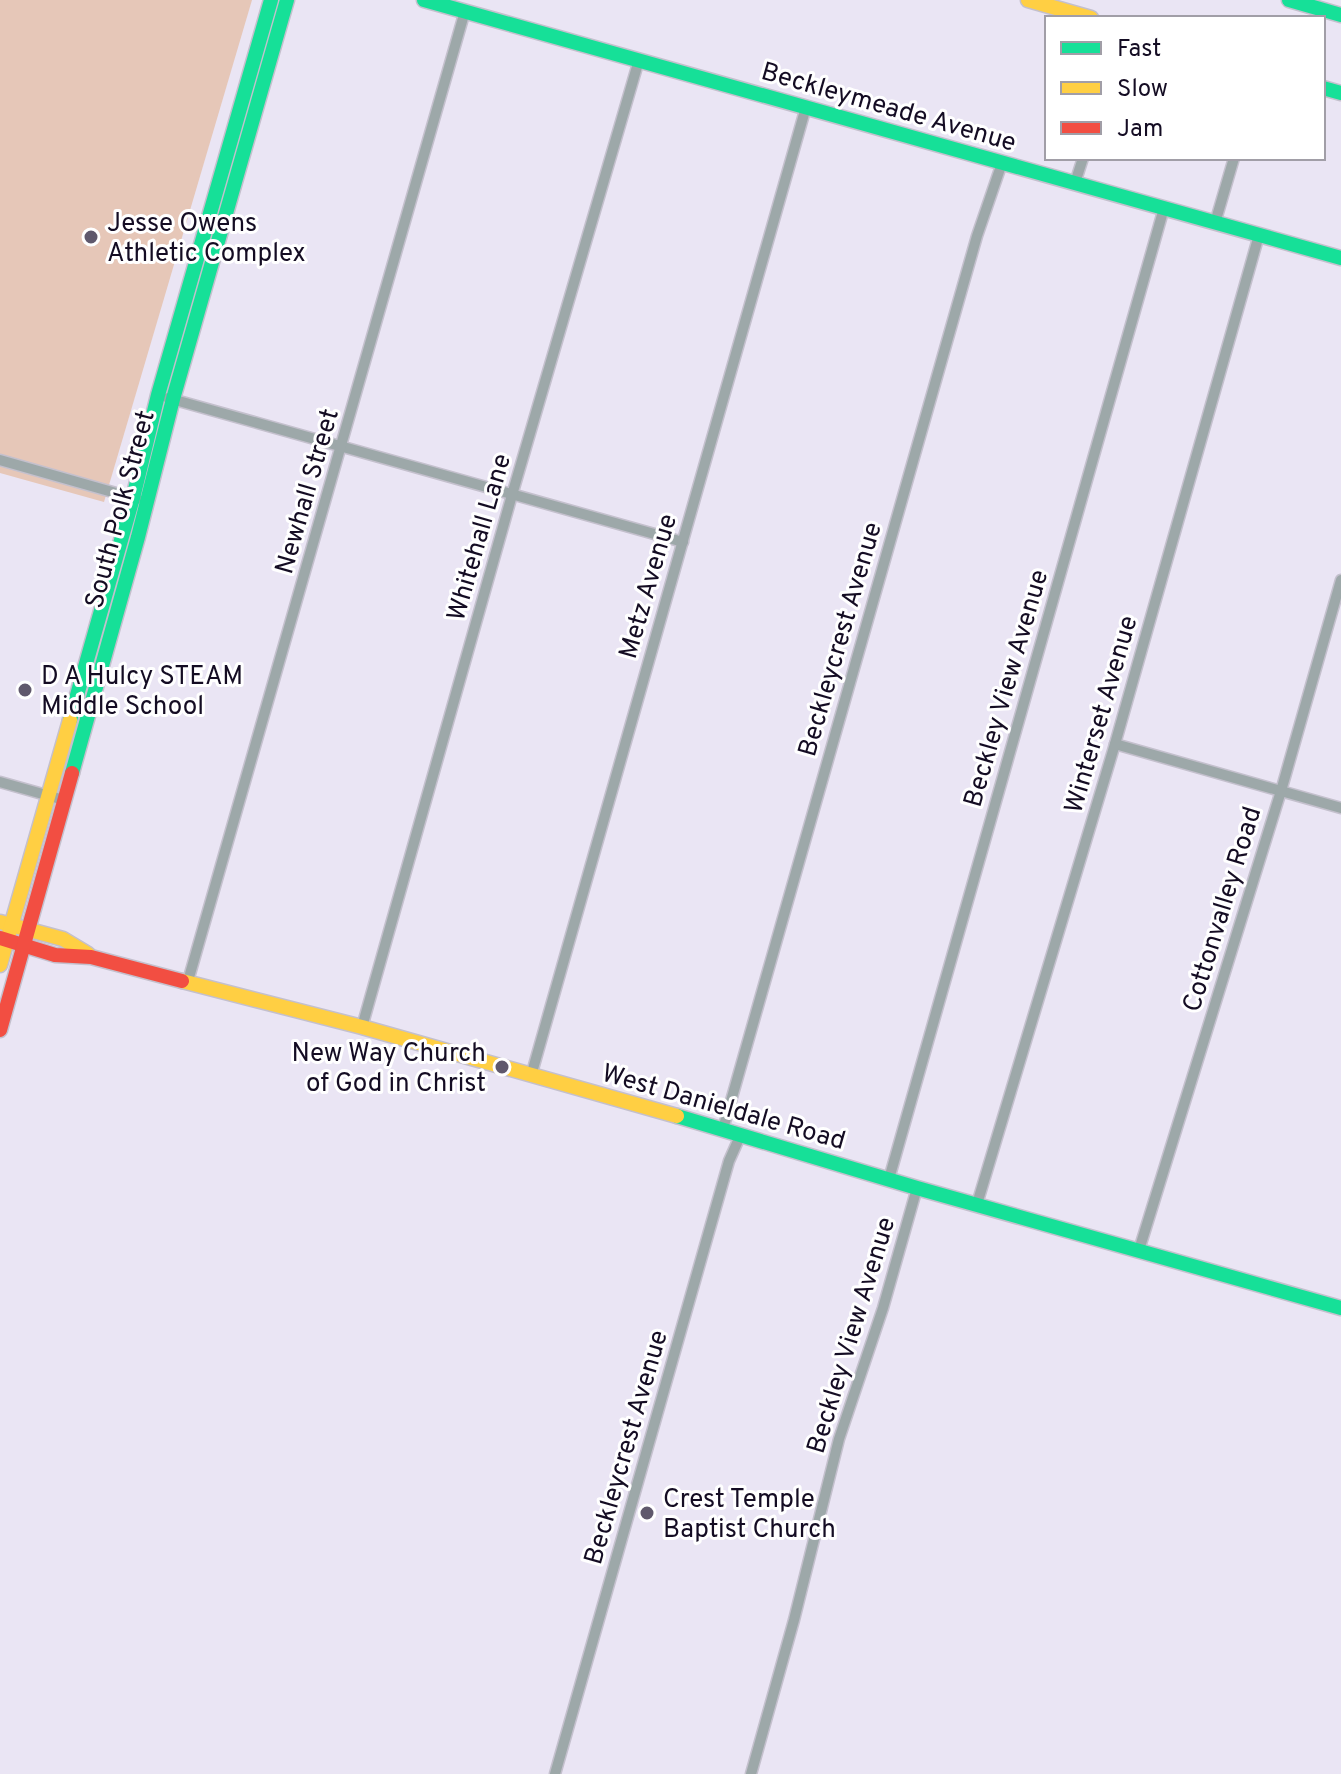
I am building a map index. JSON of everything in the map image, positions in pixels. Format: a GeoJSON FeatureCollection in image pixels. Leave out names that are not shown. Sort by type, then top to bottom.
{"type":"FeatureCollection","features":[{"type":"Feature","properties":{"kind":"main road","name":"South Polk Street"},"geometry":{"type":"LineString","coordinates":[[0,965],[6,923],[49,795],[83,677],[118,581],[141,500],[166,397],[224,193],[271,0]]}},
{"type":"Feature","properties":{"kind":"main road","name":"South Polk Street"},"geometry":{"type":"LineString","coordinates":[[224,193],[287,0]]}},
{"type":"Feature","properties":{"kind":"main road","name":"Beckleymeade Avenue"},"geometry":{"type":"LineString","coordinates":[[424,0],[1341,258]]}},
{"type":"Feature","properties":{"kind":"main road"},"geometry":{"type":"LineString","coordinates":[[1028,0],[1084,16]]}},
{"type":"Feature","properties":{"kind":"main road"},"geometry":{"type":"LineString","coordinates":[[1289,0],[1341,15]]}},
{"type":"Feature","properties":{"kind":"main road","name":"South Polk Street"},"geometry":{"type":"LineString","coordinates":[[0,1030],[98,681],[118,581]]}},
{"type":"Feature","properties":{"kind":"main road"},"geometry":{"type":"LineString","coordinates":[[83,677],[98,681]]}},
{"type":"Feature","properties":{"kind":"main road","name":"West Danieldale Road"},"geometry":{"type":"LineString","coordinates":[[6,923],[63,939],[91,957]]}},
{"type":"Feature","properties":{"kind":"main road","name":"West Danieldale Road"},"geometry":{"type":"LineString","coordinates":[[4,940],[55,955],[91,957],[362,1027],[1341,1308]]}},
{"type":"Feature","properties":{"kind":"street","name":"Newhall Street"},"geometry":{"type":"LineString","coordinates":[[188,981],[465,11]]}},
{"type":"Feature","properties":{"kind":"street","name":"Whitehall Lane"},"geometry":{"type":"LineString","coordinates":[[362,1027],[639,60]]}},
{"type":"Feature","properties":{"kind":"street","name":"Metz Avenue"},"geometry":{"type":"LineString","coordinates":[[531,1076],[806,107]]}},
{"type":"Feature","properties":{"kind":"street"},"geometry":{"type":"LineString","coordinates":[[1075,183],[1082,160]]}},
{"type":"Feature","properties":{"kind":"street"},"geometry":{"type":"LineString","coordinates":[[1215,223],[1233,160]]}},
{"type":"Feature","properties":{"kind":"street","name":"Beckleycrest Avenue"},"geometry":{"type":"LineString","coordinates":[[723,1129],[968,266],[1002,163]]}},
{"type":"Feature","properties":{"kind":"street","name":"Beckley View Avenue"},"geometry":{"type":"LineString","coordinates":[[889,1179],[1164,208]]}},
{"type":"Feature","properties":{"kind":"street","name":"Winterset Avenue"},"geometry":{"type":"LineString","coordinates":[[977,1204],[1115,744],[1259,235]]}},
{"type":"Feature","properties":{"kind":"street"},"geometry":{"type":"LineString","coordinates":[[166,397],[683,542]]}},
{"type":"Feature","properties":{"kind":"street"},"geometry":{"type":"LineString","coordinates":[[0,460],[141,500]]}},
{"type":"Feature","properties":{"kind":"street","name":"Cottonvalley Road"},"geometry":{"type":"LineString","coordinates":[[1139,1250],[1281,791],[1341,580]]}},
{"type":"Feature","properties":{"kind":"street"},"geometry":{"type":"LineString","coordinates":[[1115,744],[1341,808]]}},
{"type":"Feature","properties":{"kind":"street"},"geometry":{"type":"LineString","coordinates":[[0,782],[64,800]]}},
{"type":"Feature","properties":{"kind":"street","name":"Beckleycrest Avenue"},"geometry":{"type":"LineString","coordinates":[[555,1774],[729,1161],[741,1134]]}},
{"type":"Feature","properties":{"kind":"street","name":"Beckley View Avenue"},"geometry":{"type":"LineString","coordinates":[[751,1774],[794,1620],[839,1439],[883,1308],[917,1188]]}},
{"type":"Feature","properties":{"kind":"shaded area","name":"Jesse Owens Athletic Complex"},"geometry":{"type":"Polygon","coordinates":[[[0,0],[252,0],[104,502],[0,473],[0,0]]]}},
{"type":"Feature","properties":{"kind":"traffic: fast"},"geometry":{"type":"LineString","coordinates":[[70,720],[133,498],[158,395],[271,0]]}},
{"type":"Feature","properties":{"kind":"traffic: fast"},"geometry":{"type":"LineString","coordinates":[[72,773],[173,399],[287,0]]}},
{"type":"Feature","properties":{"kind":"traffic: fast"},"geometry":{"type":"LineString","coordinates":[[424,0],[1341,258]]}},
{"type":"Feature","properties":{"kind":"traffic: fast"},"geometry":{"type":"LineString","coordinates":[[1289,0],[1341,15]]}},
{"type":"Feature","properties":{"kind":"traffic: fast"},"geometry":{"type":"LineString","coordinates":[[1325,89],[1341,93]]}},
{"type":"Feature","properties":{"kind":"traffic: fast"},"geometry":{"type":"LineString","coordinates":[[677,1116],[917,1188],[1341,1308]]}},
{"type":"Feature","properties":{"kind":"traffic: slow"},"geometry":{"type":"LineString","coordinates":[[1028,0],[1084,16]]}},
{"type":"Feature","properties":{"kind":"traffic: slow"},"geometry":{"type":"LineString","coordinates":[[0,965],[70,720]]}},
{"type":"Feature","properties":{"kind":"traffic: slow"},"geometry":{"type":"LineString","coordinates":[[0,922],[63,939],[88,954]]}},
{"type":"Feature","properties":{"kind":"traffic: slow"},"geometry":{"type":"LineString","coordinates":[[182,981],[362,1027],[677,1116]]}},
{"type":"Feature","properties":{"kind":"traffic: jam"},"geometry":{"type":"LineString","coordinates":[[0,1030],[72,773]]}},
{"type":"Feature","properties":{"kind":"traffic: jam"},"geometry":{"type":"LineString","coordinates":[[0,938],[55,955],[91,957],[182,981]]}},
{"type":"Feature","properties":{"kind":"place","name":"Jesse Owens Athletic Complex"},"geometry":{"type":"Point","coordinates":[91,237]}},
{"type":"Feature","properties":{"kind":"place","name":"D A Hulcy STEAM Middle School"},"geometry":{"type":"Point","coordinates":[25,690]}},
{"type":"Feature","properties":{"kind":"place","name":"New Way Church of God in Christ"},"geometry":{"type":"Point","coordinates":[502,1067]}},
{"type":"Feature","properties":{"kind":"place","name":"Crest Temple Baptist Church"},"geometry":{"type":"Point","coordinates":[647,1513]}}]}
